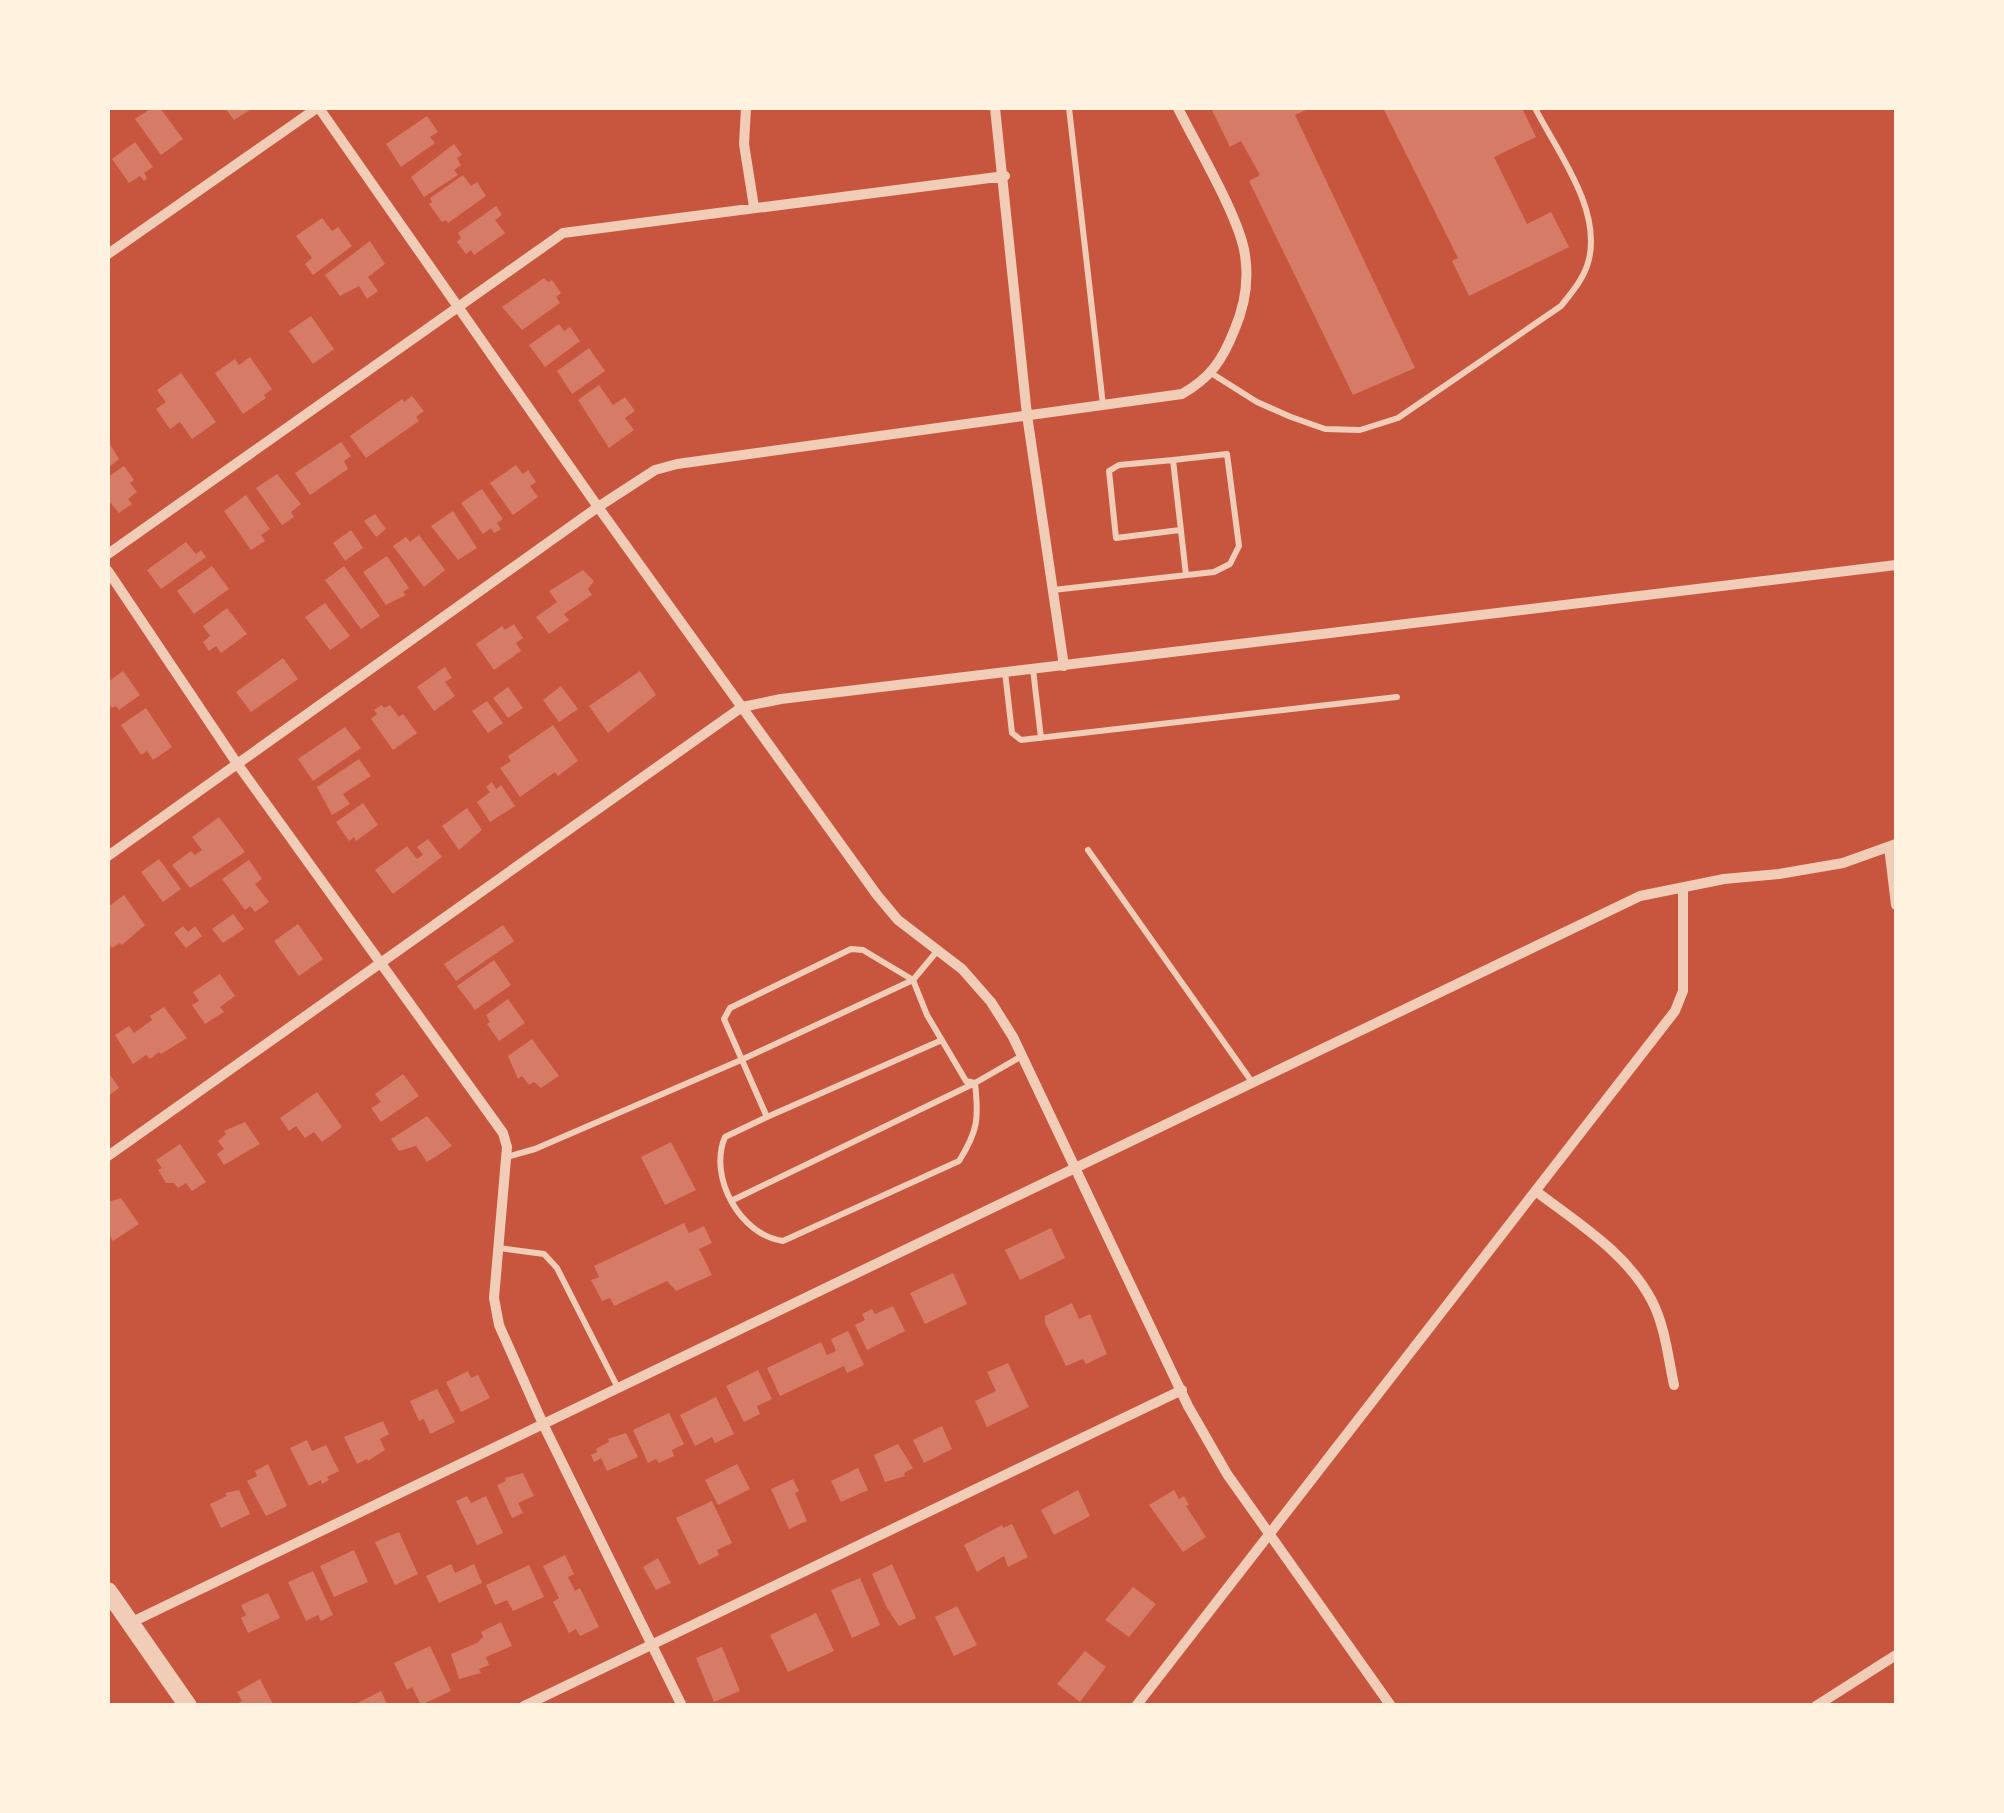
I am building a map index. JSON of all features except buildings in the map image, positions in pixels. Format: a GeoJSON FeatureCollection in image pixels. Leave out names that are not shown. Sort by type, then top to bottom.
{"type":"FeatureCollection","features":[{"type":"Feature","properties":{"kind":"street"},"geometry":{"type":"LineString","coordinates":[[108,254],[318,108],[876,895],[898,920],[962,968],[991,1002],[1022,1056],[1182,1390],[1227,1474],[1391,1706]]}},
{"type":"Feature","properties":{"kind":"street"},"geometry":{"type":"LineString","coordinates":[[746,108],[744,144],[754,208]]}},
{"type":"Feature","properties":{"kind":"street"},"geometry":{"type":"LineString","coordinates":[[996,108],[1027,416],[1064,666]]}},
{"type":"Feature","properties":{"kind":"street"},"geometry":{"type":"LineString","coordinates":[[108,856],[598,506],[655,470],[1182,394],[1221,363],[1242,311],[1246,254],[1178,108]]}},
{"type":"Feature","properties":{"kind":"street"},"geometry":{"type":"LineString","coordinates":[[108,554],[562,233],[1005,176]]}},
{"type":"Feature","properties":{"kind":"street"},"geometry":{"type":"LineString","coordinates":[[108,1156],[742,707],[781,699],[1896,565]]}},
{"type":"Feature","properties":{"kind":"street"},"geometry":{"type":"LineString","coordinates":[[108,572],[236,762],[503,1134],[506,1157],[494,1298],[499,1325],[682,1706]]}},
{"type":"Feature","properties":{"kind":"street"},"geometry":{"type":"LineString","coordinates":[[130,1623],[1640,896],[1724,878],[1843,863],[1893,846],[1896,905]]}},
{"type":"Feature","properties":{"kind":"street"},"geometry":{"type":"LineString","coordinates":[[1136,1706],[1675,1011],[1683,992],[1683,888]]}},
{"type":"Feature","properties":{"kind":"street"},"geometry":{"type":"LineString","coordinates":[[1537,1192],[1618,1253],[1652,1301],[1674,1385]]}},
{"type":"Feature","properties":{"kind":"street"},"geometry":{"type":"LineString","coordinates":[[524,1706],[1182,1390]]}},
{"type":"Feature","properties":{"kind":"street"},"geometry":{"type":"LineString","coordinates":[[108,1591],[188,1706]]}},
{"type":"Feature","properties":{"kind":"street"},"geometry":{"type":"LineString","coordinates":[[1816,1706],[1896,1655]]}},
{"type":"Feature","properties":{"kind":"lane"},"geometry":{"type":"LineString","coordinates":[[1068,108],[1103,406]]}},
{"type":"Feature","properties":{"kind":"lane"},"geometry":{"type":"LineString","coordinates":[[1211,373],[1257,402],[1291,417],[1325,429],[1360,430],[1398,418],[1562,306],[1580,282],[1589,259],[1591,234],[1581,198],[1535,108]]}},
{"type":"Feature","properties":{"kind":"lane"},"geometry":{"type":"LineString","coordinates":[[1053,590],[1214,572],[1230,564],[1239,546],[1227,454],[1119,465],[1109,471],[1116,538],[1180,530]]}},
{"type":"Feature","properties":{"kind":"lane"},"geometry":{"type":"LineString","coordinates":[[1173,460],[1186,575]]}},
{"type":"Feature","properties":{"kind":"lane"},"geometry":{"type":"LineString","coordinates":[[1033,669],[1041,738]]}},
{"type":"Feature","properties":{"kind":"lane"},"geometry":{"type":"LineString","coordinates":[[1005,672],[1012,733],[1021,740],[1397,697]]}},
{"type":"Feature","properties":{"kind":"lane"},"geometry":{"type":"LineString","coordinates":[[1088,850],[1252,1082]]}},
{"type":"Feature","properties":{"kind":"lane"},"geometry":{"type":"LineString","coordinates":[[766,1117],[724,1019],[730,1008],[852,949],[863,950],[912,980],[926,1016],[966,1081],[974,1083]]}},
{"type":"Feature","properties":{"kind":"lane"},"geometry":{"type":"LineString","coordinates":[[506,1157],[535,1149],[742,1060],[912,980],[938,950]]}},
{"type":"Feature","properties":{"kind":"lane"},"geometry":{"type":"LineString","coordinates":[[942,1040],[725,1137],[720,1150],[720,1176],[748,1227],[768,1239],[784,1241],[959,1161],[973,1139],[978,1116],[974,1083]]}},
{"type":"Feature","properties":{"kind":"lane"},"geometry":{"type":"LineString","coordinates":[[734,1200],[1022,1056]]}},
{"type":"Feature","properties":{"kind":"lane"},"geometry":{"type":"LineString","coordinates":[[498,1248],[544,1254],[557,1268],[618,1388]]}}]}
